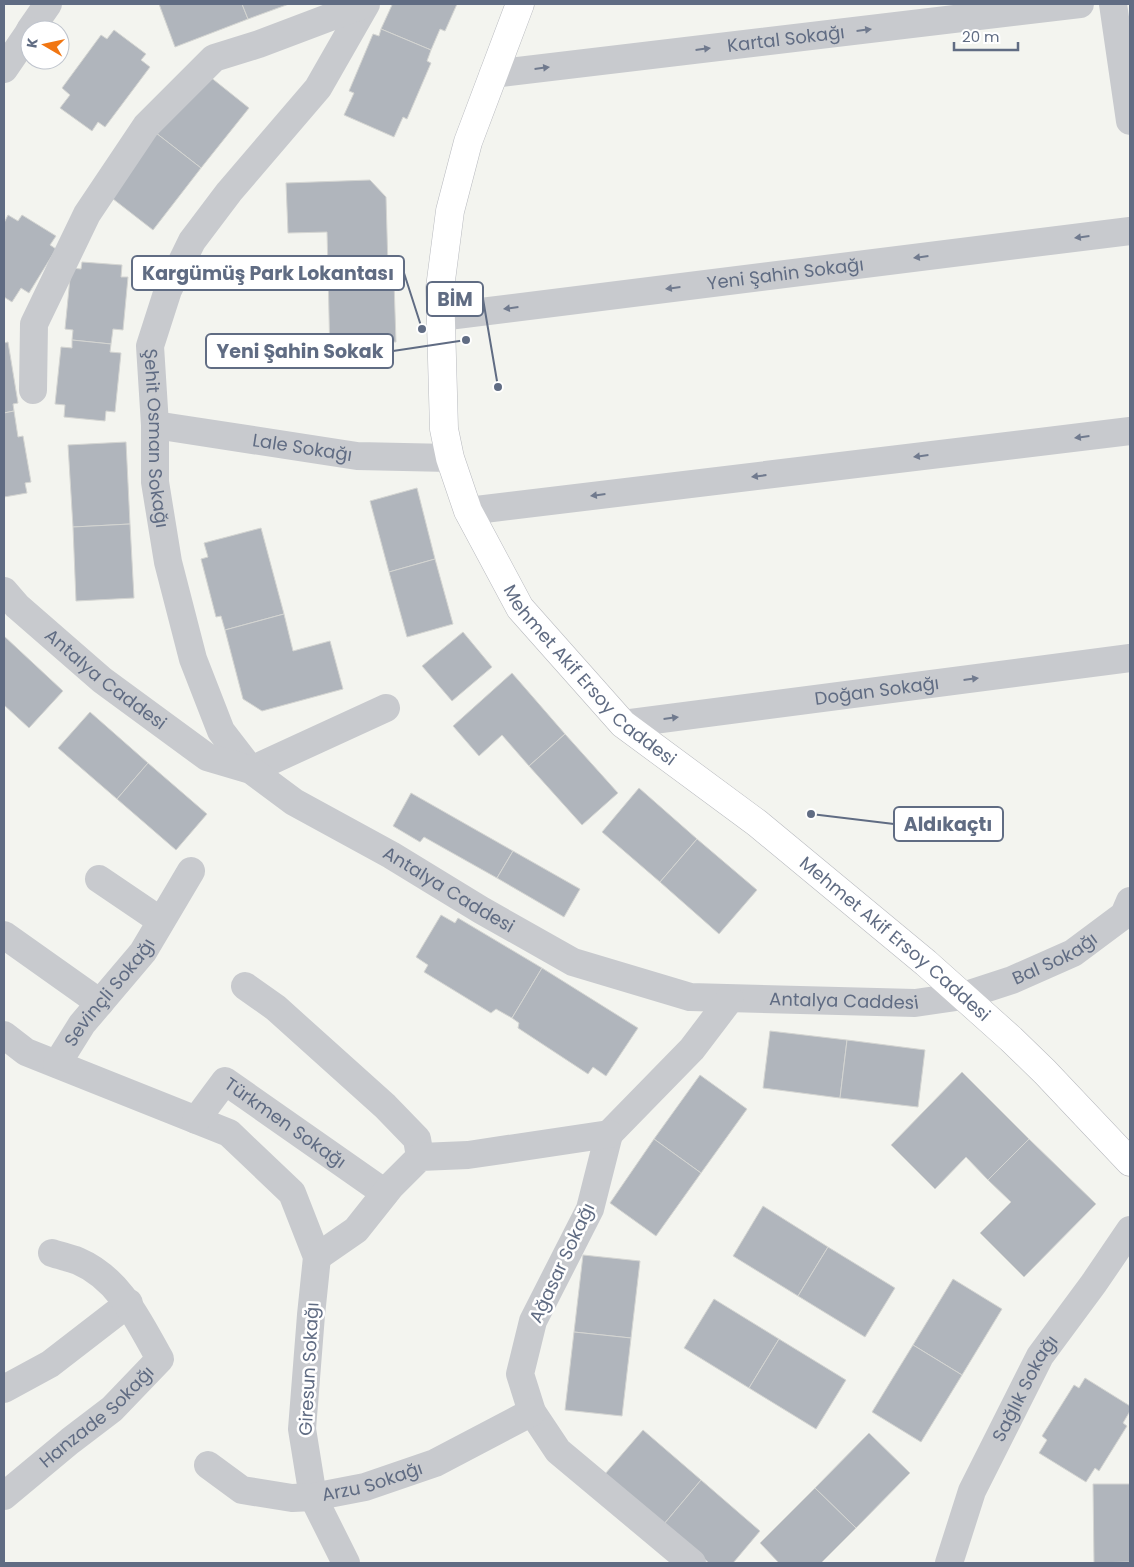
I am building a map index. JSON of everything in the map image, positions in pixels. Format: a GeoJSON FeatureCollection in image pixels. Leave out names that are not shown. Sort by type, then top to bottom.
{"type":"FeatureCollection","features":[{"type":"Feature","properties":{"kind":"main road","name":"Mehmet Akif Ersoy Caddesi"},"geometry":{"type":"LineString","coordinates":[[520,4],[468,142],[450,211],[440,288],[444,429],[450,458],[468,511],[520,608],[623,724],[757,823],[963,996],[1045,1072],[1130,1162]]}},
{"type":"Feature","properties":{"kind":"street"},"geometry":{"type":"LineString","coordinates":[[37,20],[48,4]]}},
{"type":"Feature","properties":{"kind":"street"},"geometry":{"type":"LineString","coordinates":[[33,390],[34,324],[87,214],[146,126],[214,58],[259,44],[365,4]]}},
{"type":"Feature","properties":{"kind":"street","name":"Şehit Osman Sokağı"},"geometry":{"type":"LineString","coordinates":[[251,770],[221,731],[193,659],[168,562],[155,482],[155,425],[150,346],[168,290],[192,241],[229,192],[318,88],[365,4]]}},
{"type":"Feature","properties":{"kind":"street","name":"Kartal Sokağı"},"geometry":{"type":"LineString","coordinates":[[493,74],[1048,6],[1080,4]]}},
{"type":"Feature","properties":{"kind":"street"},"geometry":{"type":"LineString","coordinates":[[1113,4],[1130,121]]}},
{"type":"Feature","properties":{"kind":"street"},"geometry":{"type":"LineString","coordinates":[[4,69],[20,45]]}},
{"type":"Feature","properties":{"kind":"street","name":"Yeni Şahin Sokağı"},"geometry":{"type":"LineString","coordinates":[[440,317],[1130,231]]}},
{"type":"Feature","properties":{"kind":"street","name":"Lale Sokağı"},"geometry":{"type":"LineString","coordinates":[[155,425],[357,456],[450,458]]}},
{"type":"Feature","properties":{"kind":"street"},"geometry":{"type":"LineString","coordinates":[[468,511],[1130,431]]}},
{"type":"Feature","properties":{"kind":"street","name":"Antalya Caddesi"},"geometry":{"type":"LineString","coordinates":[[4,591],[17,606],[102,680],[207,757],[251,770],[294,802],[391,855],[481,910],[573,962],[690,997],[915,1003],[963,996]]}},
{"type":"Feature","properties":{"kind":"street","name":"Doğan Sokağı"},"geometry":{"type":"LineString","coordinates":[[623,724],[1130,658]]}},
{"type":"Feature","properties":{"kind":"street"},"geometry":{"type":"LineString","coordinates":[[251,770],[386,708]]}},
{"type":"Feature","properties":{"kind":"street","name":"Sevinçli Sokağı"},"geometry":{"type":"LineString","coordinates":[[57,1064],[82,1024],[143,952],[191,871]]}},
{"type":"Feature","properties":{"kind":"street","name":"Sevinçli Sokağı"},"geometry":{"type":"LineString","coordinates":[[99,879],[161,922]]}},
{"type":"Feature","properties":{"kind":"street","name":"Bal Sokağı"},"geometry":{"type":"LineString","coordinates":[[963,996],[1012,980],[1073,953],[1124,915],[1130,901]]}},
{"type":"Feature","properties":{"kind":"street"},"geometry":{"type":"LineString","coordinates":[[4,935],[100,1003]]}},
{"type":"Feature","properties":{"kind":"street"},"geometry":{"type":"LineString","coordinates":[[245,986],[276,1008],[385,1106],[416,1139],[420,1158]]}},
{"type":"Feature","properties":{"kind":"street"},"geometry":{"type":"LineString","coordinates":[[4,1035],[26,1052],[229,1133],[292,1193],[317,1257],[356,1230],[385,1193],[420,1158],[468,1155],[609,1134],[692,1049],[730,998]]}},
{"type":"Feature","properties":{"kind":"street","name":"Türkmen Sokağı"},"geometry":{"type":"LineString","coordinates":[[196,1120],[225,1081],[385,1193]]}},
{"type":"Feature","properties":{"kind":"street","name":"Ağasar Sokağı"},"geometry":{"type":"LineString","coordinates":[[609,1134],[590,1210],[533,1322],[520,1374],[532,1412],[558,1451],[692,1563]]}},
{"type":"Feature","properties":{"kind":"street","name":"Sağlık Sokağı"},"geometry":{"type":"LineString","coordinates":[[950,1563],[972,1491],[1040,1356],[1094,1283],[1130,1230]]}},
{"type":"Feature","properties":{"kind":"street","name":"Hanzade Sokağı"},"geometry":{"type":"LineString","coordinates":[[4,1496],[112,1409],[160,1359],[129,1304],[102,1275],[78,1261],[52,1253]]}},
{"type":"Feature","properties":{"kind":"street","name":"Giresun Sokağı"},"geometry":{"type":"LineString","coordinates":[[317,1257],[302,1430],[314,1497],[346,1563]]}},
{"type":"Feature","properties":{"kind":"street"},"geometry":{"type":"LineString","coordinates":[[4,1389],[50,1364],[129,1304]]}},
{"type":"Feature","properties":{"kind":"street","name":"Arzu Sokağı"},"geometry":{"type":"LineString","coordinates":[[208,1465],[242,1490],[292,1498],[314,1497],[365,1487],[435,1463],[532,1412]]}},
{"type":"Feature","properties":{"kind":"building"},"geometry":{"type":"Polygon","coordinates":[[[159,4],[242,4],[248,19],[175,47],[159,4]]]}},
{"type":"Feature","properties":{"kind":"building"},"geometry":{"type":"Polygon","coordinates":[[[242,4],[289,4],[248,19],[242,4]]]}},
{"type":"Feature","properties":{"kind":"building"},"geometry":{"type":"Polygon","coordinates":[[[389,4],[457,4],[445,31],[440,29],[431,50],[381,29],[392,5],[389,4]]]}},
{"type":"Feature","properties":{"kind":"building"},"geometry":{"type":"Polygon","coordinates":[[[381,29],[431,50],[427,61],[431,63],[407,119],[403,117],[394,137],[344,115],[354,93],[349,91],[373,34],[379,36],[381,29]]]}},
{"type":"Feature","properties":{"kind":"building"},"geometry":{"type":"Polygon","coordinates":[[[114,30],[146,54],[141,60],[150,67],[105,127],[98,122],[92,131],[60,108],[70,95],[62,88],[101,35],[107,39],[114,30]]]}},
{"type":"Feature","properties":{"kind":"building"},"geometry":{"type":"Polygon","coordinates":[[[204,72],[249,108],[201,168],[156,133],[204,72]]]}},
{"type":"Feature","properties":{"kind":"building"},"geometry":{"type":"Polygon","coordinates":[[[156,133],[201,168],[153,230],[108,195],[156,133]]]}},
{"type":"Feature","properties":{"kind":"building"},"geometry":{"type":"Polygon","coordinates":[[[370,180],[386,197],[388,268],[328,270],[327,232],[288,233],[286,183],[370,180]]]}},
{"type":"Feature","properties":{"kind":"building"},"geometry":{"type":"Polygon","coordinates":[[[8,215],[18,221],[22,215],[56,236],[50,245],[56,249],[29,293],[21,288],[12,302],[4,297],[4,223],[8,215]]]}},
{"type":"Feature","properties":{"kind":"building"},"geometry":{"type":"Polygon","coordinates":[[[82,262],[122,265],[121,277],[128,277],[123,330],[113,329],[111,344],[72,340],[73,330],[65,329],[71,268],[81,269],[82,262]]]}},
{"type":"Feature","properties":{"kind":"building"},"geometry":{"type":"Polygon","coordinates":[[[388,268],[389,282],[394,282],[396,342],[389,342],[389,357],[330,359],[328,270],[388,268]]]}},
{"type":"Feature","properties":{"kind":"building"},"geometry":{"type":"Polygon","coordinates":[[[72,340],[111,344],[110,352],[121,353],[115,412],[106,411],[105,421],[64,417],[65,405],[55,404],[61,347],[72,348],[72,340]]]}},
{"type":"Feature","properties":{"kind":"building"},"geometry":{"type":"Polygon","coordinates":[[[8,342],[18,403],[13,404],[14,411],[4,413],[4,343],[8,342]]]}},
{"type":"Feature","properties":{"kind":"building"},"geometry":{"type":"Polygon","coordinates":[[[14,411],[18,437],[23,436],[31,482],[25,483],[27,493],[4,497],[4,413],[14,411]]]}},
{"type":"Feature","properties":{"kind":"building"},"geometry":{"type":"Polygon","coordinates":[[[126,442],[130,524],[73,527],[68,445],[126,442]]]}},
{"type":"Feature","properties":{"kind":"building"},"geometry":{"type":"Polygon","coordinates":[[[417,488],[435,559],[389,572],[370,501],[417,488]]]}},
{"type":"Feature","properties":{"kind":"building"},"geometry":{"type":"Polygon","coordinates":[[[130,524],[134,598],[76,601],[73,527],[130,524]]]}},
{"type":"Feature","properties":{"kind":"building"},"geometry":{"type":"Polygon","coordinates":[[[261,528],[284,614],[225,630],[221,616],[216,617],[201,559],[208,557],[204,543],[261,528]]]}},
{"type":"Feature","properties":{"kind":"building"},"geometry":{"type":"Polygon","coordinates":[[[435,559],[453,624],[407,637],[389,572],[435,559]]]}},
{"type":"Feature","properties":{"kind":"building"},"geometry":{"type":"Polygon","coordinates":[[[284,614],[293,651],[330,641],[343,689],[262,711],[243,699],[225,630],[284,614]]]}},
{"type":"Feature","properties":{"kind":"building"},"geometry":{"type":"Polygon","coordinates":[[[463,632],[492,667],[452,701],[422,666],[463,632]]]}},
{"type":"Feature","properties":{"kind":"building"},"geometry":{"type":"Polygon","coordinates":[[[4,636],[63,691],[29,728],[4,705],[4,636]]]}},
{"type":"Feature","properties":{"kind":"building"},"geometry":{"type":"Polygon","coordinates":[[[512,673],[565,734],[529,766],[502,735],[479,756],[453,726],[512,673]]]}},
{"type":"Feature","properties":{"kind":"building"},"geometry":{"type":"Polygon","coordinates":[[[90,712],[148,763],[117,799],[58,748],[90,712]]]}},
{"type":"Feature","properties":{"kind":"building"},"geometry":{"type":"Polygon","coordinates":[[[565,734],[618,793],[582,825],[529,766],[565,734]]]}},
{"type":"Feature","properties":{"kind":"building"},"geometry":{"type":"Polygon","coordinates":[[[148,763],[207,814],[176,850],[117,799],[148,763]]]}},
{"type":"Feature","properties":{"kind":"building"},"geometry":{"type":"Polygon","coordinates":[[[639,788],[697,839],[660,882],[602,832],[639,788]]]}},
{"type":"Feature","properties":{"kind":"building"},"geometry":{"type":"Polygon","coordinates":[[[411,793],[513,851],[497,878],[424,837],[420,842],[393,826],[411,793]]]}},
{"type":"Feature","properties":{"kind":"building"},"geometry":{"type":"Polygon","coordinates":[[[697,839],[757,890],[719,934],[660,882],[697,839]]]}},
{"type":"Feature","properties":{"kind":"building"},"geometry":{"type":"Polygon","coordinates":[[[513,851],[580,889],[564,917],[497,878],[513,851]]]}},
{"type":"Feature","properties":{"kind":"building"},"geometry":{"type":"Polygon","coordinates":[[[441,915],[455,923],[458,918],[542,968],[512,1018],[496,1009],[491,1013],[424,972],[428,965],[416,957],[441,915]]]}},
{"type":"Feature","properties":{"kind":"building"},"geometry":{"type":"Polygon","coordinates":[[[542,968],[638,1028],[606,1076],[593,1067],[588,1074],[518,1028],[519,1023],[512,1018],[542,968]]]}},
{"type":"Feature","properties":{"kind":"building"},"geometry":{"type":"Polygon","coordinates":[[[770,1031],[847,1040],[840,1098],[763,1088],[770,1031]]]}},
{"type":"Feature","properties":{"kind":"building"},"geometry":{"type":"Polygon","coordinates":[[[847,1040],[925,1050],[918,1107],[840,1098],[847,1040]]]}},
{"type":"Feature","properties":{"kind":"building"},"geometry":{"type":"Polygon","coordinates":[[[962,1072],[1029,1139],[988,1180],[966,1157],[935,1189],[891,1145],[962,1072]]]}},
{"type":"Feature","properties":{"kind":"building"},"geometry":{"type":"Polygon","coordinates":[[[700,1075],[747,1109],[701,1173],[654,1139],[700,1075]]]}},
{"type":"Feature","properties":{"kind":"building"},"geometry":{"type":"Polygon","coordinates":[[[654,1139],[701,1173],[656,1236],[610,1203],[654,1139]]]}},
{"type":"Feature","properties":{"kind":"building"},"geometry":{"type":"Polygon","coordinates":[[[1029,1139],[1096,1204],[1024,1277],[980,1233],[1011,1202],[988,1180],[1029,1139]]]}},
{"type":"Feature","properties":{"kind":"building"},"geometry":{"type":"Polygon","coordinates":[[[763,1206],[828,1247],[798,1296],[733,1256],[763,1206]]]}},
{"type":"Feature","properties":{"kind":"building"},"geometry":{"type":"Polygon","coordinates":[[[828,1247],[895,1288],[865,1337],[798,1296],[828,1247]]]}},
{"type":"Feature","properties":{"kind":"building"},"geometry":{"type":"Polygon","coordinates":[[[583,1255],[640,1261],[631,1338],[574,1332],[583,1255]]]}},
{"type":"Feature","properties":{"kind":"building"},"geometry":{"type":"Polygon","coordinates":[[[953,1279],[1002,1309],[962,1375],[913,1345],[953,1279]]]}},
{"type":"Feature","properties":{"kind":"building"},"geometry":{"type":"Polygon","coordinates":[[[714,1299],[779,1339],[749,1388],[684,1348],[714,1299]]]}},
{"type":"Feature","properties":{"kind":"building"},"geometry":{"type":"Polygon","coordinates":[[[574,1332],[631,1338],[622,1416],[565,1410],[574,1332]]]}},
{"type":"Feature","properties":{"kind":"building"},"geometry":{"type":"Polygon","coordinates":[[[779,1339],[846,1380],[816,1429],[749,1388],[779,1339]]]}},
{"type":"Feature","properties":{"kind":"building"},"geometry":{"type":"Polygon","coordinates":[[[913,1345],[962,1375],[921,1442],[872,1412],[913,1345]]]}},
{"type":"Feature","properties":{"kind":"building"},"geometry":{"type":"Polygon","coordinates":[[[1085,1378],[1130,1406],[1130,1411],[1123,1423],[1127,1426],[1099,1471],[1095,1468],[1086,1482],[1039,1453],[1047,1440],[1042,1436],[1074,1385],[1079,1388],[1085,1378]]]}},
{"type":"Feature","properties":{"kind":"building"},"geometry":{"type":"Polygon","coordinates":[[[643,1430],[701,1480],[664,1524],[605,1474],[643,1430]]]}},
{"type":"Feature","properties":{"kind":"building"},"geometry":{"type":"Polygon","coordinates":[[[869,1433],[910,1473],[856,1528],[815,1488],[869,1433]]]}},
{"type":"Feature","properties":{"kind":"building"},"geometry":{"type":"Polygon","coordinates":[[[701,1480],[760,1531],[733,1563],[709,1563],[664,1524],[701,1480]]]}},
{"type":"Feature","properties":{"kind":"building"},"geometry":{"type":"Polygon","coordinates":[[[1093,1484],[1130,1484],[1130,1562],[1094,1563],[1093,1484]]]}},
{"type":"Feature","properties":{"kind":"building"},"geometry":{"type":"Polygon","coordinates":[[[815,1488],[856,1528],[821,1563],[779,1563],[760,1543],[815,1488]]]}},
{"type":"Feature","properties":{"kind":"place","name":"Kargümüş Park Lokantası"},"geometry":{"type":"Point","coordinates":[422,329]}},
{"type":"Feature","properties":{"kind":"place","name":"Yeni Şahin Sokak"},"geometry":{"type":"Point","coordinates":[466,340]}},
{"type":"Feature","properties":{"kind":"place","name":"BİM"},"geometry":{"type":"Point","coordinates":[498,387]}},
{"type":"Feature","properties":{"kind":"place","name":"Aldıkaçtı"},"geometry":{"type":"Point","coordinates":[811,814]}}]}
